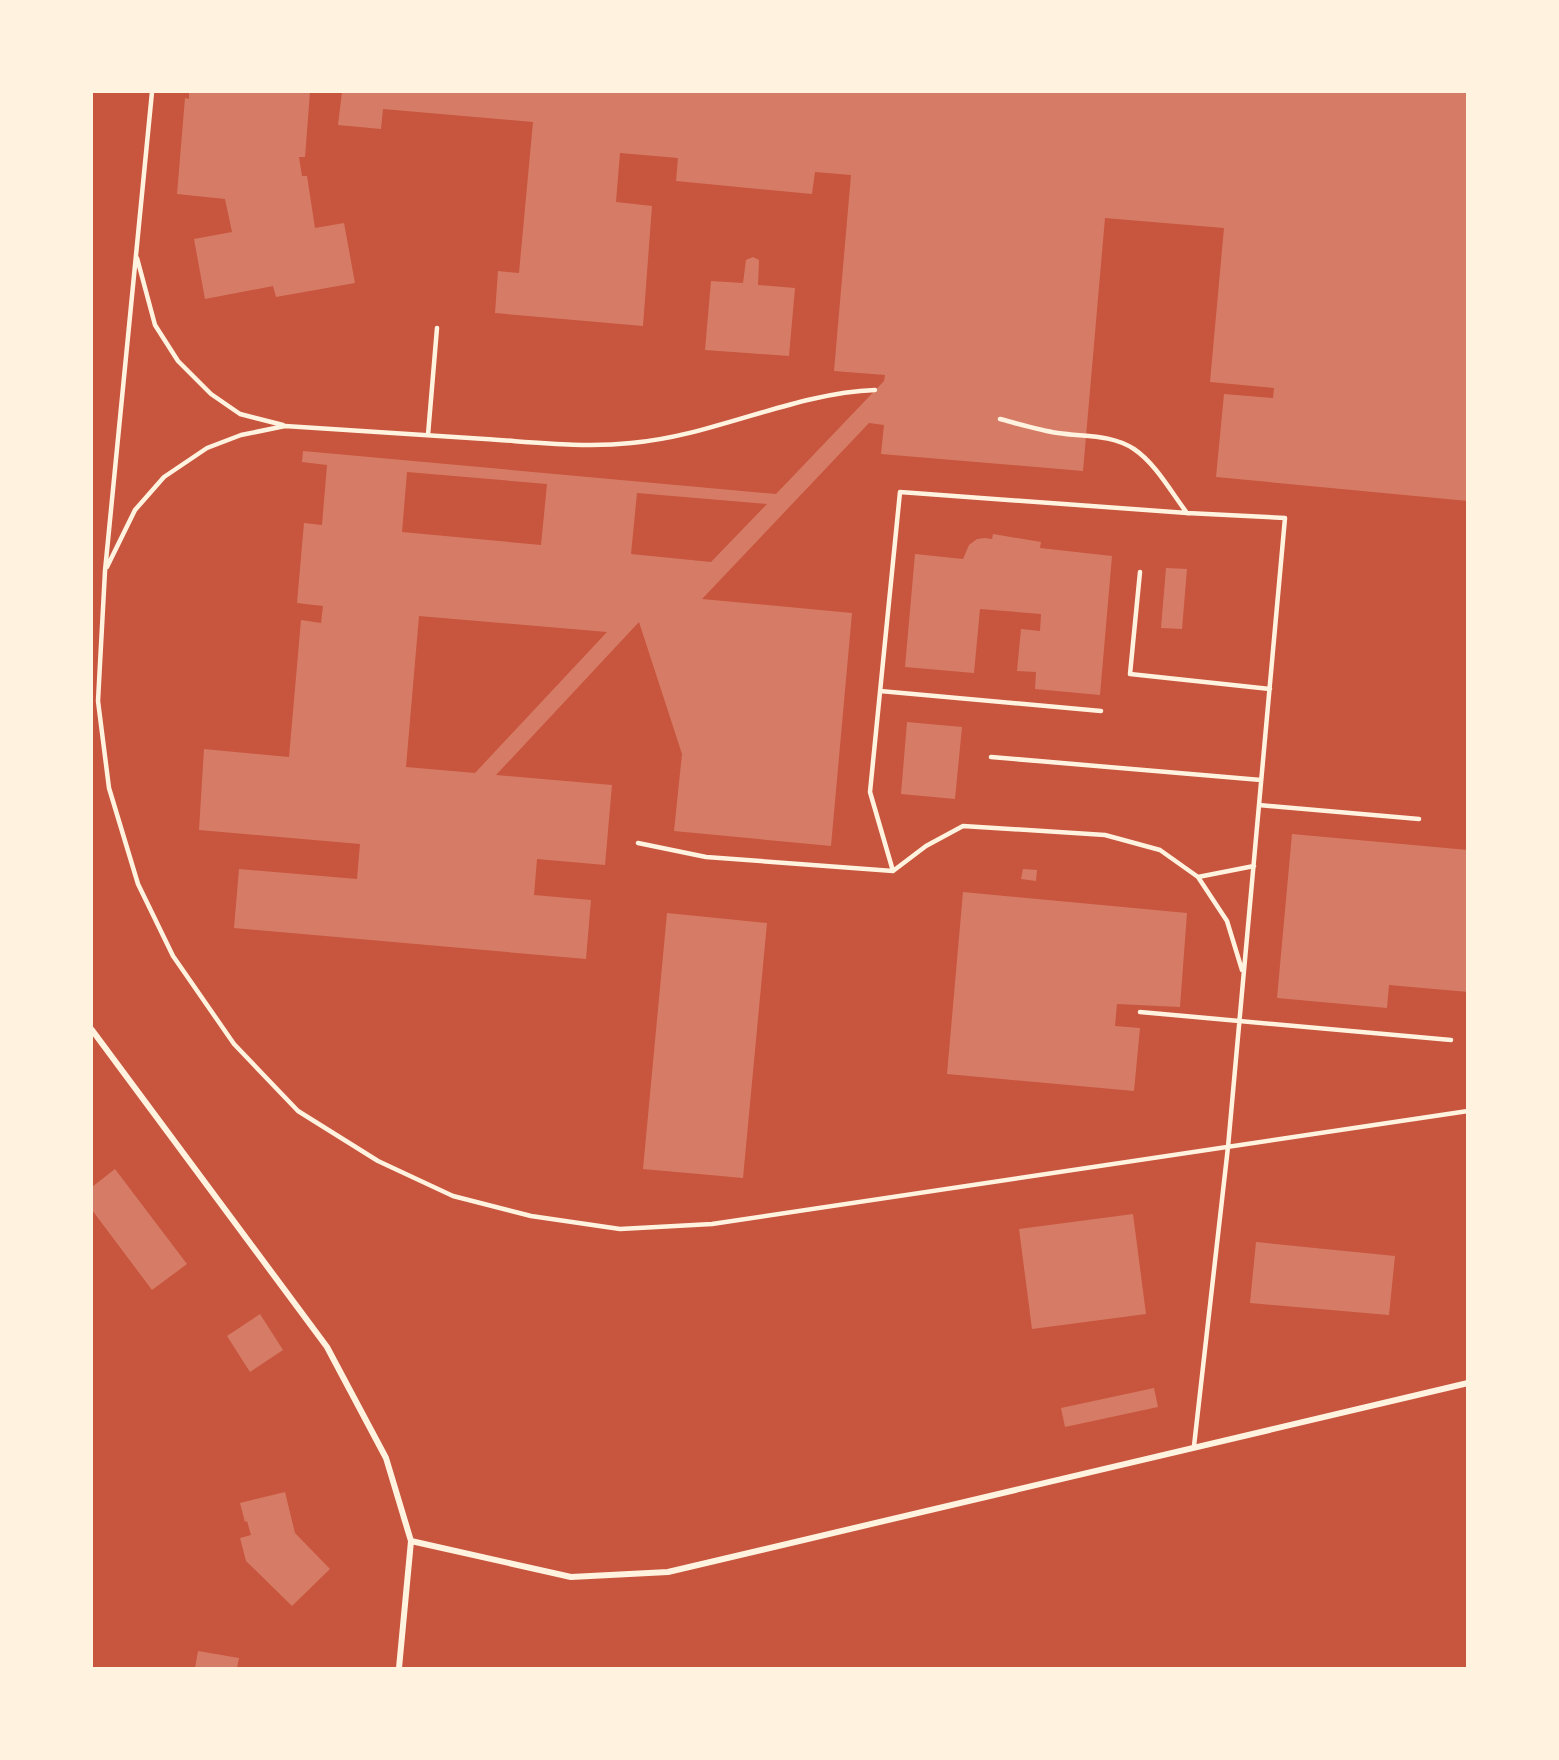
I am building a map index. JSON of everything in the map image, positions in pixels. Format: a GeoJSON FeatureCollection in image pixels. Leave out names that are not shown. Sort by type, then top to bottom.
{"type":"FeatureCollection","features":[{"type":"Feature","properties":{"kind":"street"},"geometry":{"type":"LineString","coordinates":[[92,1030],[327,1347],[386,1458],[411,1541],[399,1668]]}},
{"type":"Feature","properties":{"kind":"street"},"geometry":{"type":"LineString","coordinates":[[411,1541],[572,1577],[668,1572],[1467,1383]]}},
{"type":"Feature","properties":{"kind":"lane"},"geometry":{"type":"LineString","coordinates":[[152,92],[105,571],[98,701],[109,788],[138,884],[173,957],[234,1044],[298,1111],[378,1161],[453,1196],[531,1216],[620,1229],[712,1224],[1467,1111]]}},
{"type":"Feature","properties":{"kind":"lane"},"geometry":{"type":"LineString","coordinates":[[136,254],[155,325],[178,361],[211,394],[240,414],[285,426],[558,444],[631,443],[716,427],[823,396],[850,391],[875,390]]}},
{"type":"Feature","properties":{"kind":"lane"},"geometry":{"type":"LineString","coordinates":[[428,435],[437,328]]}},
{"type":"Feature","properties":{"kind":"lane"},"geometry":{"type":"LineString","coordinates":[[1000,419],[1058,433],[1106,438],[1121,442],[1146,459],[1187,513]]}},
{"type":"Feature","properties":{"kind":"lane"},"geometry":{"type":"LineString","coordinates":[[105,571],[135,510],[164,477],[207,448],[241,435],[285,426]]}},
{"type":"Feature","properties":{"kind":"lane"},"geometry":{"type":"LineString","coordinates":[[893,871],[870,792],[900,492],[1285,518],[1228,1147],[1194,1446]]}},
{"type":"Feature","properties":{"kind":"lane"},"geometry":{"type":"LineString","coordinates":[[1140,572],[1130,674],[1270,689]]}},
{"type":"Feature","properties":{"kind":"lane"},"geometry":{"type":"LineString","coordinates":[[880,691],[1101,711]]}},
{"type":"Feature","properties":{"kind":"lane"},"geometry":{"type":"LineString","coordinates":[[991,757],[1261,780]]}},
{"type":"Feature","properties":{"kind":"lane"},"geometry":{"type":"LineString","coordinates":[[1259,805],[1419,819]]}},
{"type":"Feature","properties":{"kind":"lane"},"geometry":{"type":"LineString","coordinates":[[638,843],[706,857],[893,871],[926,846],[963,826],[1105,835],[1160,850],[1198,877],[1227,921],[1244,974]]}},
{"type":"Feature","properties":{"kind":"lane"},"geometry":{"type":"LineString","coordinates":[[1198,877],[1254,866]]}},
{"type":"Feature","properties":{"kind":"lane"},"geometry":{"type":"LineString","coordinates":[[1140,1012],[1451,1040]]}},
{"type":"Feature","properties":{"kind":"building"},"geometry":{"type":"Polygon","coordinates":[[[189,92],[310,92],[305,157],[299,157],[302,176],[307,176],[315,228],[344,223],[355,283],[276,297],[273,286],[205,299],[194,239],[232,232],[225,199],[177,194],[185,98],[189,99],[189,92]]]}},
{"type":"Feature","properties":{"kind":"building"},"geometry":{"type":"Polygon","coordinates":[[[342,92],[1468,92],[1468,501],[1216,477],[1224,394],[1273,398],[1274,388],[1210,382],[1224,228],[1105,218],[1083,471],[881,454],[884,425],[869,423],[702,599],[852,613],[831,846],[674,831],[682,754],[639,622],[496,775],[612,785],[605,865],[537,859],[534,895],[591,900],[586,959],[234,928],[239,869],[357,879],[360,844],[199,830],[204,749],[289,757],[301,620],[321,623],[323,606],[297,603],[304,523],[322,525],[327,465],[302,462],[303,451],[776,494],[884,381],[885,375],[834,371],[851,175],[815,172],[812,194],[676,181],[678,158],[620,153],[616,202],[652,206],[643,326],[495,313],[498,271],[519,273],[533,122],[383,109],[381,129],[338,125],[342,92]],[[407,472],[402,532],[541,545],[547,484],[407,472]],[[637,493],[631,554],[711,562],[767,504],[637,493]],[[419,616],[406,767],[475,773],[607,632],[419,616]]]}},
{"type":"Feature","properties":{"kind":"building"},"geometry":{"type":"Polygon","coordinates":[[[753,257],[759,260],[758,285],[795,288],[789,356],[705,350],[711,281],[743,283],[746,260],[753,257]]]}},
{"type":"Feature","properties":{"kind":"building"},"geometry":{"type":"Polygon","coordinates":[[[993,534],[1041,542],[1040,548],[1112,556],[1100,695],[1035,689],[1036,672],[1017,671],[1021,629],[1040,631],[1041,614],[980,609],[974,673],[905,667],[915,554],[963,559],[969,545],[977,539],[992,539],[993,534]]]}},
{"type":"Feature","properties":{"kind":"building"},"geometry":{"type":"Polygon","coordinates":[[[1166,568],[1187,569],[1182,629],[1161,628],[1166,568]]]}},
{"type":"Feature","properties":{"kind":"building"},"geometry":{"type":"Polygon","coordinates":[[[907,722],[962,727],[955,799],[901,794],[907,722]]]}},
{"type":"Feature","properties":{"kind":"building"},"geometry":{"type":"Polygon","coordinates":[[[1292,834],[1468,850],[1468,992],[1389,985],[1387,1008],[1277,998],[1292,834]]]}},
{"type":"Feature","properties":{"kind":"building"},"geometry":{"type":"Polygon","coordinates":[[[1023,869],[1037,870],[1036,881],[1021,879],[1023,869]]]}},
{"type":"Feature","properties":{"kind":"building"},"geometry":{"type":"Polygon","coordinates":[[[963,892],[1187,913],[1180,1007],[1117,1004],[1115,1026],[1140,1028],[1134,1091],[947,1074],[963,892]]]}},
{"type":"Feature","properties":{"kind":"building"},"geometry":{"type":"Polygon","coordinates":[[[667,913],[767,923],[743,1178],[643,1169],[667,913]]]}},
{"type":"Feature","properties":{"kind":"building"},"geometry":{"type":"Polygon","coordinates":[[[115,1169],[187,1264],[152,1290],[92,1210],[92,1187],[115,1169]]]}},
{"type":"Feature","properties":{"kind":"building"},"geometry":{"type":"Polygon","coordinates":[[[1133,1214],[1146,1314],[1032,1329],[1019,1229],[1133,1214]]]}},
{"type":"Feature","properties":{"kind":"building"},"geometry":{"type":"Polygon","coordinates":[[[1256,1242],[1395,1256],[1389,1315],[1250,1303],[1256,1242]]]}},
{"type":"Feature","properties":{"kind":"building"},"geometry":{"type":"Polygon","coordinates":[[[260,1314],[283,1350],[250,1372],[227,1336],[260,1314]]]}},
{"type":"Feature","properties":{"kind":"building"},"geometry":{"type":"Polygon","coordinates":[[[1154,1388],[1158,1407],[1065,1427],[1061,1408],[1154,1388]]]}},
{"type":"Feature","properties":{"kind":"building"},"geometry":{"type":"Polygon","coordinates":[[[285,1492],[295,1533],[330,1569],[292,1606],[246,1561],[240,1538],[251,1535],[240,1503],[285,1492]]]}},
{"type":"Feature","properties":{"kind":"building"},"geometry":{"type":"Polygon","coordinates":[[[198,1651],[239,1658],[237,1668],[195,1668],[198,1651]]]}}]}
